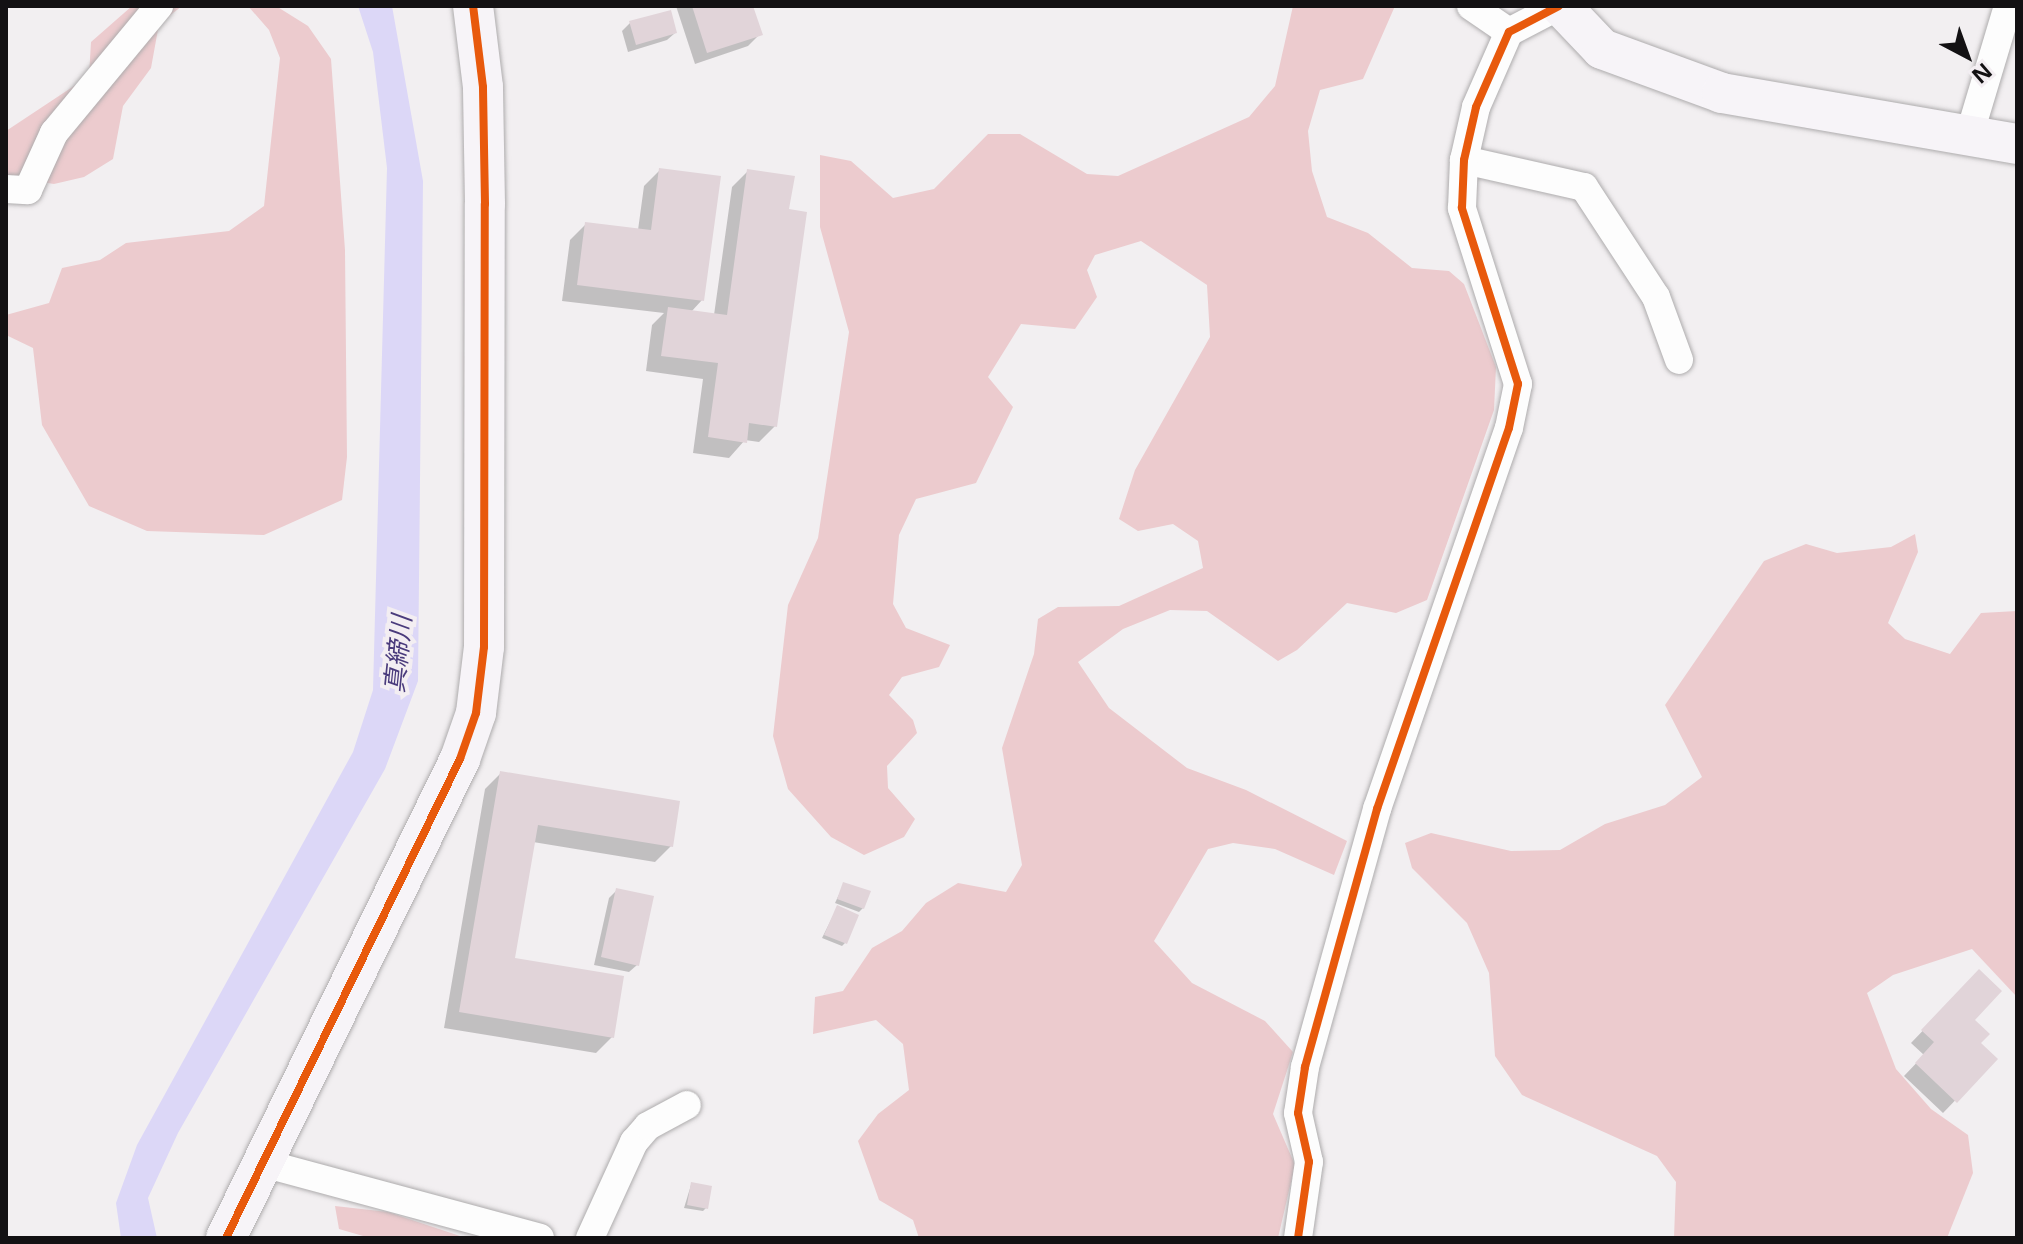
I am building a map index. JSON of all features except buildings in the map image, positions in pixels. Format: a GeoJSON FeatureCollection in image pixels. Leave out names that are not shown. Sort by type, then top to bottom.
{"type":"FeatureCollection","features":[{"type":"Feature","properties":{"kind":"street"},"geometry":{"type":"LineString","coordinates":[[6,189],[28,190],[54,133],[159,6]]}},
{"type":"Feature","properties":{"kind":"street"},"geometry":{"type":"LineString","coordinates":[[226,1238],[259,1162],[460,759],[476,713],[484,647],[485,204],[483,87],[473,6]]}},
{"type":"Feature","properties":{"kind":"street"},"geometry":{"type":"LineString","coordinates":[[1471,6],[1509,32]]}},
{"type":"Feature","properties":{"kind":"street"},"geometry":{"type":"LineString","coordinates":[[1298,1238],[1309,1162],[1298,1113],[1305,1067],[1377,809],[1509,428],[1518,384],[1462,208],[1464,160],[1476,107],[1509,32],[1560,6],[1602,49],[1722,93],[2017,144]]}},
{"type":"Feature","properties":{"kind":"street"},"geometry":{"type":"LineString","coordinates":[[1969,136],[2008,6]]}},
{"type":"Feature","properties":{"kind":"street"},"geometry":{"type":"LineString","coordinates":[[1464,160],[1584,187],[1656,297],[1679,360]]}},
{"type":"Feature","properties":{"kind":"street"},"geometry":{"type":"LineString","coordinates":[[590,1238],[634,1142],[648,1126],[687,1105]]}},
{"type":"Feature","properties":{"kind":"street"},"geometry":{"type":"LineString","coordinates":[[259,1162],[540,1238]]}},
{"type":"Feature","properties":{"kind":"shaded area"},"geometry":{"type":"Polygon","coordinates":[[[132,6],[182,6],[159,24],[151,68],[123,106],[113,159],[84,177],[54,184],[6,176],[6,131],[89,76],[91,42],[132,6]]]}},
{"type":"Feature","properties":{"kind":"shaded area"},"geometry":{"type":"Polygon","coordinates":[[[248,6],[276,6],[308,26],[331,59],[345,250],[347,457],[342,500],[264,535],[147,531],[89,506],[42,425],[33,348],[6,335],[6,315],[49,303],[62,268],[100,260],[126,243],[229,231],[264,206],[280,58],[269,30],[248,6]]]}},
{"type":"Feature","properties":{"kind":"shaded area"},"geometry":{"type":"Polygon","coordinates":[[[1293,6],[1395,6],[1363,79],[1320,90],[1308,131],[1312,171],[1327,217],[1368,233],[1412,268],[1449,271],[1464,284],[1496,367],[1494,410],[1427,600],[1396,613],[1347,603],[1297,650],[1278,661],[1207,611],[1170,610],[1123,629],[1078,662],[1109,708],[1187,768],[1246,790],[1347,841],[1334,875],[1275,849],[1233,843],[1208,849],[1154,941],[1192,983],[1265,1021],[1293,1052],[1273,1114],[1295,1165],[1278,1238],[919,1238],[913,1220],[879,1200],[858,1141],[878,1114],[909,1090],[903,1044],[876,1020],[813,1034],[815,997],[843,991],[872,948],[902,931],[926,903],[958,883],[1006,892],[1022,865],[1002,748],[1034,654],[1038,619],[1058,607],[1119,606],[1203,568],[1198,541],[1173,524],[1138,531],[1119,519],[1135,470],[1210,337],[1207,285],[1141,241],[1095,255],[1087,270],[1097,297],[1075,329],[1021,324],[988,377],[1013,407],[976,483],[916,499],[899,535],[893,604],[906,628],[950,645],[939,667],[902,677],[889,695],[913,720],[917,733],[887,766],[888,788],[915,819],[904,837],[864,855],[831,837],[788,789],[773,736],[788,605],[818,538],[849,332],[820,227],[820,155],[851,161],[893,198],[934,189],[988,134],[1020,134],[1087,174],[1118,176],[1249,117],[1275,86],[1293,6]]]}},
{"type":"Feature","properties":{"kind":"shaded area"},"geometry":{"type":"Polygon","coordinates":[[[1915,534],[1918,552],[1888,623],[1905,639],[1950,654],[1981,613],[2017,611],[2017,997],[1972,949],[1893,975],[1867,993],[1896,1069],[1931,1109],[1968,1135],[1973,1173],[1947,1238],[1674,1238],[1676,1182],[1657,1156],[1522,1095],[1495,1056],[1489,973],[1467,923],[1412,868],[1405,843],[1431,833],[1511,851],[1560,850],[1605,824],[1665,805],[1702,777],[1665,705],[1764,561],[1806,544],[1837,553],[1891,547],[1915,534]]]}},
{"type":"Feature","properties":{"kind":"shaded area"},"geometry":{"type":"Polygon","coordinates":[[[335,1206],[388,1212],[466,1238],[370,1238],[339,1229],[335,1206]]]}},
{"type":"Feature","properties":{"kind":"water","name":"真締川"},"geometry":{"type":"Polygon","coordinates":[[[358,6],[392,6],[423,181],[418,681],[385,769],[178,1133],[148,1198],[157,1238],[121,1238],[116,1203],[137,1145],[353,752],[373,690],[387,168],[373,52],[358,6]]]}},
{"type":"Feature","properties":{"kind":"cycle path"},"geometry":{"type":"LineString","coordinates":[[226,1238],[460,759],[476,713],[484,647],[485,204],[483,87],[473,6]]}},
{"type":"Feature","properties":{"kind":"cycle path"},"geometry":{"type":"LineString","coordinates":[[1298,1238],[1309,1162],[1298,1113],[1305,1067],[1377,809],[1509,428],[1518,384],[1462,208],[1464,160],[1476,107],[1509,32],[1559,6]]}}]}
